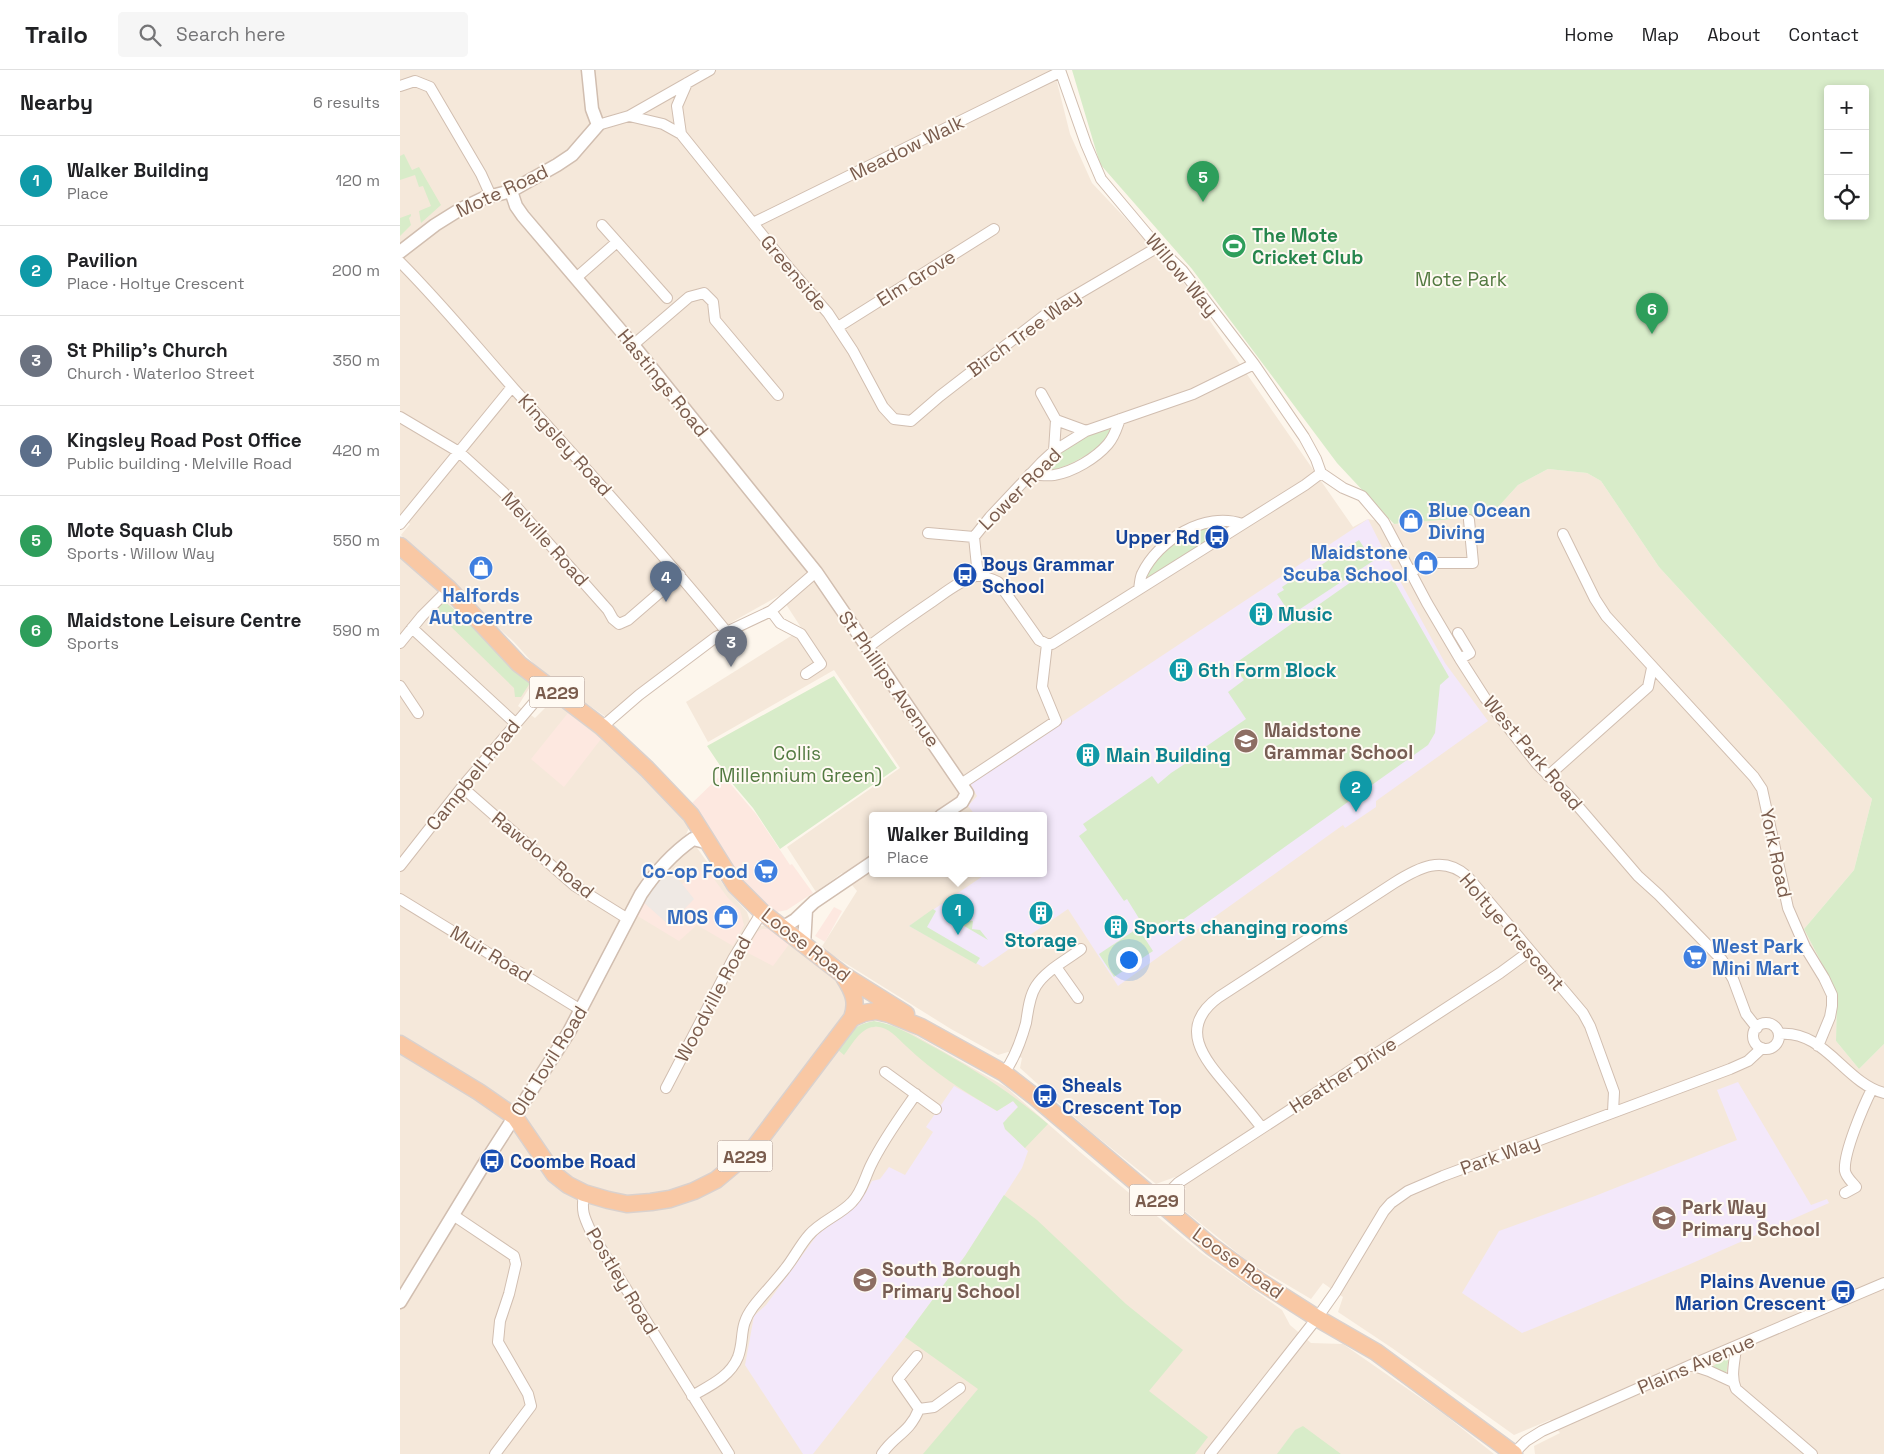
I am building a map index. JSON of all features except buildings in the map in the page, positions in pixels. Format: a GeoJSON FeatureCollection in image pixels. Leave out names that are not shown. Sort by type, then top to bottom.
{"type":"FeatureCollection","features":[{"type":"Feature","properties":{"kind":"highway","name":"A229"},"geometry":{"type":"LineString","coordinates":[[400,546],[449,589],[519,664],[602,727],[647,769],[687,811],[709,844]]}},
{"type":"Feature","properties":{"kind":"highway","name":"Loose Road"},"geometry":{"type":"LineString","coordinates":[[709,844],[736,885],[762,912],[842,974],[902,1011],[921,1027]]}},
{"type":"Feature","properties":{"kind":"highway","name":"A229"},"geometry":{"type":"LineString","coordinates":[[400,1044],[515,1117],[559,1178],[584,1193],[627,1204],[670,1200],[694,1192],[716,1180],[753,1149],[852,1018],[855,1010],[854,997],[851,987],[842,974]]}},
{"type":"Feature","properties":{"kind":"highway","name":"Loose Road"},"geometry":{"type":"LineString","coordinates":[[852,1018],[876,1011],[889,1014],[921,1027],[1004,1073],[1211,1246],[1259,1281],[1317,1318],[1376,1352],[1514,1454]]}},
{"type":"Feature","properties":{"kind":"street"},"geometry":{"type":"LineString","coordinates":[[588,70],[592,110],[598,124],[628,116],[710,70]]}},
{"type":"Feature","properties":{"kind":"street","name":"Meadow Walk"},"geometry":{"type":"LineString","coordinates":[[753,223],[1060,71]]}},
{"type":"Feature","properties":{"kind":"street","name":"Willow Way"},"geometry":{"type":"LineString","coordinates":[[1060,71],[1086,144],[1102,179],[1158,247],[1182,270],[1254,364],[1308,442],[1321,473]]}},
{"type":"Feature","properties":{"kind":"street"},"geometry":{"type":"LineString","coordinates":[[400,86],[415,81],[430,86],[481,174],[491,196]]}},
{"type":"Feature","properties":{"kind":"street"},"geometry":{"type":"LineString","coordinates":[[681,134],[677,106],[687,83]]}},
{"type":"Feature","properties":{"kind":"street","name":"Greenside"},"geometry":{"type":"LineString","coordinates":[[628,116],[663,124],[681,134],[838,327],[853,350],[883,407],[894,419]]}},
{"type":"Feature","properties":{"kind":"street","name":"Mote Road"},"geometry":{"type":"LineString","coordinates":[[400,252],[435,225],[459,210],[491,196],[511,191],[572,155],[598,124]]}},
{"type":"Feature","properties":{"kind":"street","name":"Hastings Road"},"geometry":{"type":"LineString","coordinates":[[511,191],[516,206],[523,216],[633,345],[817,573]]}},
{"type":"Feature","properties":{"kind":"street"},"geometry":{"type":"LineString","coordinates":[[602,225],[667,298]]}},
{"type":"Feature","properties":{"kind":"street","name":"Elm Grove"},"geometry":{"type":"LineString","coordinates":[[838,327],[994,229]]}},
{"type":"Feature","properties":{"kind":"street"},"geometry":{"type":"LineString","coordinates":[[576,278],[617,242]]}},
{"type":"Feature","properties":{"kind":"street","name":"Birch Tree Way"},"geometry":{"type":"LineString","coordinates":[[894,419],[911,421],[940,396],[1054,308],[1158,247]]}},
{"type":"Feature","properties":{"kind":"street","name":"Kingsley Road"},"geometry":{"type":"LineString","coordinates":[[400,262],[434,296],[512,387],[680,575],[726,631]]}},
{"type":"Feature","properties":{"kind":"street"},"geometry":{"type":"LineString","coordinates":[[633,345],[689,297],[704,293],[713,302],[715,320],[778,395]]}},
{"type":"Feature","properties":{"kind":"street","name":"Lower Road"},"geometry":{"type":"LineString","coordinates":[[978,576],[974,537],[1030,474],[1054,451],[1086,431],[1192,394],[1254,364]]}},
{"type":"Feature","properties":{"kind":"street"},"geometry":{"type":"LineString","coordinates":[[400,524],[512,387]]}},
{"type":"Feature","properties":{"kind":"street"},"geometry":{"type":"LineString","coordinates":[[1041,393],[1056,420],[1054,451]]}},
{"type":"Feature","properties":{"kind":"street","name":"Melville Road"},"geometry":{"type":"LineString","coordinates":[[400,417],[459,452],[504,493],[619,624],[628,620],[680,575]]}},
{"type":"Feature","properties":{"kind":"street"},"geometry":{"type":"LineString","coordinates":[[1030,474],[1053,475],[1068,471],[1088,460],[1109,443],[1116,432],[1120,419]]}},
{"type":"Feature","properties":{"kind":"street"},"geometry":{"type":"LineString","coordinates":[[1056,420],[1086,431]]}},
{"type":"Feature","properties":{"kind":"street"},"geometry":{"type":"LineString","coordinates":[[868,648],[890,630],[954,587],[978,576],[989,577],[998,582],[1039,640],[1052,644],[1321,473]]}},
{"type":"Feature","properties":{"kind":"street","name":"West Park Road"},"geometry":{"type":"LineString","coordinates":[[1321,473],[1343,488],[1362,496],[1384,522],[1460,660],[1485,698],[1548,776],[1570,797],[1638,876],[1722,960],[1733,979],[1746,1014],[1757,1028]]}},
{"type":"Feature","properties":{"kind":"street"},"geometry":{"type":"LineString","coordinates":[[1411,572],[1426,563],[1472,563],[1470,520]]}},
{"type":"Feature","properties":{"kind":"street"},"geometry":{"type":"LineString","coordinates":[[1139,589],[1141,575],[1155,554],[1186,530],[1202,524],[1232,521],[1242,524]]}},
{"type":"Feature","properties":{"kind":"street"},"geometry":{"type":"LineString","coordinates":[[928,533],[974,537]]}},
{"type":"Feature","properties":{"kind":"street","name":"York Road"},"geometry":{"type":"LineString","coordinates":[[1563,534],[1595,599],[1606,616],[1748,771],[1762,789],[1788,908],[1805,947],[1824,978],[1832,996],[1830,1017],[1818,1046]]}},
{"type":"Feature","properties":{"kind":"street"},"geometry":{"type":"LineString","coordinates":[[602,727],[676,666],[726,631],[771,611],[817,573]]}},
{"type":"Feature","properties":{"kind":"street","name":"St Phillips Avenue"},"geometry":{"type":"LineString","coordinates":[[817,573],[961,784]]}},
{"type":"Feature","properties":{"kind":"street"},"geometry":{"type":"LineString","coordinates":[[400,643],[449,589]]}},
{"type":"Feature","properties":{"kind":"street"},"geometry":{"type":"LineString","coordinates":[[771,611],[780,623],[802,634],[821,664],[806,674]]}},
{"type":"Feature","properties":{"kind":"street"},"geometry":{"type":"LineString","coordinates":[[412,628],[515,723]]}},
{"type":"Feature","properties":{"kind":"street"},"geometry":{"type":"LineString","coordinates":[[1458,633],[1470,653],[1460,660]]}},
{"type":"Feature","properties":{"kind":"street"},"geometry":{"type":"LineString","coordinates":[[947,812],[966,798],[967,793],[961,784],[1056,721],[1042,687],[1047,644]]}},
{"type":"Feature","properties":{"kind":"street"},"geometry":{"type":"LineString","coordinates":[[1548,776],[1648,687],[1652,668]]}},
{"type":"Feature","properties":{"kind":"street"},"geometry":{"type":"LineString","coordinates":[[1648,687],[1661,687],[1667,684]]}},
{"type":"Feature","properties":{"kind":"street"},"geometry":{"type":"LineString","coordinates":[[400,686],[418,714]]}},
{"type":"Feature","properties":{"kind":"street","name":"Campbell Road"},"geometry":{"type":"LineString","coordinates":[[400,866],[462,787],[515,723],[549,686]]}},
{"type":"Feature","properties":{"kind":"street","name":"Rawdon Road"},"geometry":{"type":"LineString","coordinates":[[462,787],[575,886],[628,919]]}},
{"type":"Feature","properties":{"kind":"street","name":"Old Tovil Road"},"geometry":{"type":"LineString","coordinates":[[400,1302],[453,1215],[570,1032],[650,880],[693,839],[709,844]]}},
{"type":"Feature","properties":{"kind":"street"},"geometry":{"type":"LineString","coordinates":[[782,928],[814,902],[869,865]]}},
{"type":"Feature","properties":{"kind":"street","name":"Holtye Crescent"},"geometry":{"type":"LineString","coordinates":[[1262,1128],[1204,1058],[1198,1043],[1197,1028],[1207,1007],[1219,997],[1415,870],[1430,865],[1446,866],[1464,874],[1587,1019],[1614,1092],[1613,1112]]}},
{"type":"Feature","properties":{"kind":"street","name":"Muir Road"},"geometry":{"type":"LineString","coordinates":[[400,899],[582,1010]]}},
{"type":"Feature","properties":{"kind":"street"},"geometry":{"type":"LineString","coordinates":[[804,945],[806,910]]}},
{"type":"Feature","properties":{"kind":"street","name":"Woodville Road"},"geometry":{"type":"LineString","coordinates":[[666,1088],[733,959],[762,912]]}},
{"type":"Feature","properties":{"kind":"street"},"geometry":{"type":"LineString","coordinates":[[1004,1073],[1011,1063],[1022,1038],[1036,986],[1056,967],[1082,949]]}},
{"type":"Feature","properties":{"kind":"street","name":"Heather Drive"},"geometry":{"type":"LineString","coordinates":[[1159,1202],[1178,1183],[1500,973],[1530,951]]}},
{"type":"Feature","properties":{"kind":"street"},"geometry":{"type":"LineString","coordinates":[[1056,967],[1078,998]]}},
{"type":"Feature","properties":{"kind":"street"},"geometry":{"type":"LineString","coordinates":[[1764,1024],[1770,1024],[1776,1028],[1779,1034],[1774,1046],[1762,1048],[1757,1044],[1754,1039],[1754,1033],[1757,1028],[1764,1024]]}},
{"type":"Feature","properties":{"kind":"street"},"geometry":{"type":"LineString","coordinates":[[1779,1034],[1794,1034],[1818,1046],[1872,1089],[1884,1093]]}},
{"type":"Feature","properties":{"kind":"street","name":"Park Way"},"geometry":{"type":"LineString","coordinates":[[1210,1454],[1317,1318],[1336,1291],[1378,1220],[1391,1203],[1400,1196],[1422,1185],[1740,1065],[1755,1056],[1762,1048]]}},
{"type":"Feature","properties":{"kind":"street"},"geometry":{"type":"LineString","coordinates":[[885,1072],[936,1109]]}},
{"type":"Feature","properties":{"kind":"street"},"geometry":{"type":"LineString","coordinates":[[1845,1193],[1856,1187],[1846,1175],[1845,1169],[1861,1115],[1872,1089]]}},
{"type":"Feature","properties":{"kind":"street"},"geometry":{"type":"LineString","coordinates":[[1614,1092],[1633,1105]]}},
{"type":"Feature","properties":{"kind":"street"},"geometry":{"type":"LineString","coordinates":[[692,1396],[720,1380],[731,1370],[738,1356],[745,1320],[754,1306],[784,1270],[809,1235],[828,1218],[852,1202],[886,1138],[916,1094]]}},
{"type":"Feature","properties":{"kind":"street","name":"Postley Road"},"geometry":{"type":"LineString","coordinates":[[584,1193],[582,1215],[592,1234],[729,1454]]}},
{"type":"Feature","properties":{"kind":"street"},"geometry":{"type":"LineString","coordinates":[[453,1215],[514,1256],[516,1264],[500,1321],[498,1342],[532,1401],[532,1406],[500,1452]]}},
{"type":"Feature","properties":{"kind":"street","name":"Plains Avenue"},"geometry":{"type":"LineString","coordinates":[[1514,1454],[1526,1441],[1542,1431],[1884,1283]]}},
{"type":"Feature","properties":{"kind":"street"},"geometry":{"type":"LineString","coordinates":[[1733,1382],[1736,1347]]}},
{"type":"Feature","properties":{"kind":"street"},"geometry":{"type":"LineString","coordinates":[[917,1356],[898,1379],[919,1408]]}},
{"type":"Feature","properties":{"kind":"street"},"geometry":{"type":"LineString","coordinates":[[1691,1365],[1733,1382],[1740,1393],[1812,1454]]}},
{"type":"Feature","properties":{"kind":"street"},"geometry":{"type":"LineString","coordinates":[[919,1408],[934,1407],[960,1388]]}},
{"type":"Feature","properties":{"kind":"street"},"geometry":{"type":"LineString","coordinates":[[882,1454],[887,1445],[902,1435],[911,1425],[919,1408]]}},
{"type":"Feature","properties":{"kind":"shaded area"},"geometry":{"type":"Polygon","coordinates":[[[400,70],[1054,70],[1070,134],[1092,183],[1176,272],[1353,527],[1368,519],[1394,524],[1490,516],[1518,485],[1548,469],[1587,473],[1601,481],[1659,567],[1872,799],[1854,870],[1804,929],[1837,993],[1836,1041],[1859,1069],[1884,1044],[1884,1454],[1535,1454],[1534,1446],[1560,1433],[1550,1420],[1514,1435],[1338,1312],[1343,1297],[1323,1283],[1311,1299],[1250,1263],[1174,1202],[1186,1189],[1175,1177],[1156,1184],[1091,1132],[1020,1068],[1022,1058],[1008,1052],[998,1055],[951,1029],[821,948],[857,891],[842,873],[816,892],[787,847],[900,768],[834,670],[708,742],[686,702],[802,629],[780,595],[711,634],[606,717],[542,673],[514,642],[455,589],[401,535],[410,524],[400,514],[400,70]]]}},
{"type":"Feature","properties":{"kind":"shaded area","name":"Maidstone Grammar School"},"geometry":{"type":"Polygon","coordinates":[[[1368,519],[1445,663],[1488,721],[1376,801],[1376,807],[1345,828],[1343,825],[1118,986],[1068,909],[983,967],[909,926],[982,877],[1047,877],[1047,812],[973,812],[968,806],[977,796],[970,783],[1368,519]]]}},
{"type":"Feature","properties":{"kind":"shaded area"},"geometry":{"type":"Polygon","coordinates":[[[400,558],[463,613],[533,682],[518,706],[535,718],[556,697],[614,747],[678,809],[689,828],[684,839],[695,845],[728,891],[747,912],[752,927],[770,925],[833,978],[850,995],[850,1009],[861,1028],[897,1025],[1006,1087],[1080,1152],[1200,1252],[1282,1310],[1290,1325],[1311,1343],[1343,1344],[1445,1415],[1494,1454],[400,1454],[400,558]]]}},
{"type":"Feature","properties":{"kind":"shaded area"},"geometry":{"type":"Polygon","coordinates":[[[568,713],[601,739],[564,787],[531,759],[568,713]]]}},
{"type":"Feature","properties":{"kind":"shaded area"},"geometry":{"type":"Polygon","coordinates":[[[722,774],[756,814],[790,865],[792,864],[813,893],[787,910],[777,912],[766,908],[751,898],[688,807],[722,774]]]}},
{"type":"Feature","properties":{"kind":"shaded area"},"geometry":{"type":"Polygon","coordinates":[[[668,866],[682,884],[705,867],[728,898],[740,910],[744,925],[733,946],[697,925],[679,941],[636,915],[644,903],[641,900],[668,866]]]}},
{"type":"Feature","properties":{"kind":"shaded area"},"geometry":{"type":"Polygon","coordinates":[[[668,866],[694,899],[669,925],[641,900],[668,866]]]}},
{"type":"Feature","properties":{"kind":"shaded area"},"geometry":{"type":"Polygon","coordinates":[[[834,907],[842,911],[825,942],[815,936],[834,907]]]}},
{"type":"Feature","properties":{"kind":"shaded area"},"geometry":{"type":"Polygon","coordinates":[[[762,929],[770,929],[790,943],[773,966],[746,952],[757,932],[762,929]]]}},
{"type":"Feature","properties":{"kind":"shaded area","name":"Park Way Primary School"},"geometry":{"type":"Polygon","coordinates":[[[1738,1082],[1811,1205],[1827,1199],[1829,1203],[1688,1265],[1522,1333],[1462,1293],[1499,1231],[1595,1196],[1737,1140],[1717,1090],[1738,1082]]]}},
{"type":"Feature","properties":{"kind":"shaded area","name":"South Borough Primary School"},"geometry":{"type":"Polygon","coordinates":[[[954,1086],[997,1111],[1013,1101],[1018,1107],[1007,1118],[1005,1129],[1028,1151],[1022,1168],[965,1256],[905,1337],[813,1454],[803,1454],[745,1365],[754,1316],[766,1305],[817,1235],[852,1208],[866,1192],[872,1181],[880,1179],[889,1167],[905,1175],[933,1132],[926,1127],[954,1086]]]}},
{"type":"Feature","properties":{"kind":"green space","name":"Mote Park"},"geometry":{"type":"Polygon","coordinates":[[[1072,70],[1884,70],[1884,1044],[1859,1069],[1836,1041],[1837,993],[1804,929],[1854,870],[1872,799],[1659,567],[1601,481],[1587,473],[1548,469],[1518,485],[1490,516],[1394,524],[1337,463],[1192,269],[1100,164],[1072,70]]]}},
{"type":"Feature","properties":{"kind":"green space"},"geometry":{"type":"Polygon","coordinates":[[[404,154],[412,170],[419,167],[441,205],[421,223],[419,211],[431,206],[423,186],[419,187],[415,175],[400,180],[400,156],[404,154]]]}},
{"type":"Feature","properties":{"kind":"green space"},"geometry":{"type":"Polygon","coordinates":[[[411,214],[409,218],[411,225],[400,236],[400,218],[411,214]]]}},
{"type":"Feature","properties":{"kind":"green space"},"geometry":{"type":"Polygon","coordinates":[[[1107,428],[1110,430],[1107,437],[1101,444],[1082,458],[1052,470],[1044,470],[1054,456],[1071,444],[1107,428]]]}},
{"type":"Feature","properties":{"kind":"green space"},"geometry":{"type":"Polygon","coordinates":[[[1224,525],[1226,527],[1212,536],[1213,538],[1149,578],[1146,576],[1161,555],[1178,540],[1198,530],[1224,525]]]}},
{"type":"Feature","properties":{"kind":"green space"},"geometry":{"type":"Polygon","coordinates":[[[1359,540],[1373,561],[1291,615],[1277,594],[1284,590],[1282,587],[1307,570],[1309,573],[1359,540]]]}},
{"type":"Feature","properties":{"kind":"green space"},"geometry":{"type":"Polygon","coordinates":[[[1368,570],[1389,572],[1449,677],[1440,685],[1435,733],[1428,745],[1174,926],[1167,920],[1148,933],[1127,899],[1124,901],[1079,836],[1087,830],[1083,824],[1152,776],[1158,784],[1200,754],[1201,750],[1246,719],[1228,692],[1244,680],[1233,665],[1368,570]]]}},
{"type":"Feature","properties":{"kind":"green space"},"geometry":{"type":"Polygon","coordinates":[[[443,600],[469,622],[492,648],[530,683],[521,697],[515,697],[514,688],[443,619],[436,607],[443,600]]]}},
{"type":"Feature","properties":{"kind":"green space","name":"Collis (Millennium Green)"},"geometry":{"type":"Polygon","coordinates":[[[834,676],[897,768],[780,849],[753,808],[731,782],[707,746],[834,676]]]}},
{"type":"Feature","properties":{"kind":"green space"},"geometry":{"type":"Polygon","coordinates":[[[961,895],[961,905],[947,910],[944,906],[961,895]]]}},
{"type":"Feature","properties":{"kind":"green space"},"geometry":{"type":"Polygon","coordinates":[[[933,909],[936,911],[927,927],[980,958],[976,964],[909,926],[933,909]]]}},
{"type":"Feature","properties":{"kind":"green space"},"geometry":{"type":"Polygon","coordinates":[[[959,916],[961,919],[973,921],[972,929],[980,930],[988,940],[954,920],[954,918],[959,916]]]}},
{"type":"Feature","properties":{"kind":"green space"},"geometry":{"type":"Polygon","coordinates":[[[1138,928],[1153,951],[1114,977],[1099,954],[1138,928]]]}},
{"type":"Feature","properties":{"kind":"green space"},"geometry":{"type":"Polygon","coordinates":[[[874,1021],[903,1030],[962,1063],[991,1081],[1048,1124],[1025,1148],[1005,1129],[1003,1123],[1018,1107],[1013,1101],[997,1111],[938,1073],[892,1033],[883,1028],[874,1027],[865,1030],[844,1055],[838,1050],[857,1027],[874,1021]]]}},
{"type":"Feature","properties":{"kind":"green space"},"geometry":{"type":"Polygon","coordinates":[[[1004,1195],[1037,1220],[1126,1304],[1183,1350],[1149,1391],[1208,1437],[1195,1454],[923,1454],[978,1389],[905,1337],[965,1256],[1004,1195]]]}},
{"type":"Feature","properties":{"kind":"green space"},"geometry":{"type":"Polygon","coordinates":[[[1729,1356],[1726,1374],[1710,1368],[1729,1356]]]}},
{"type":"Feature","properties":{"kind":"green space"},"geometry":{"type":"Polygon","coordinates":[[[1303,1426],[1341,1454],[1277,1454],[1295,1430],[1303,1426]]]}},
{"type":"Feature","properties":{"kind":"place","name":"Mote Squash Club"},"geometry":{"type":"Point","coordinates":[1203,202]}},
{"type":"Feature","properties":{"kind":"place","name":"The Mote Cricket Club"},"geometry":{"type":"Point","coordinates":[1234,246]}},
{"type":"Feature","properties":{"kind":"place","name":"Maidstone Leisure Centre"},"geometry":{"type":"Point","coordinates":[1652,334]}},
{"type":"Feature","properties":{"kind":"place","name":"Blue Ocean Diving"},"geometry":{"type":"Point","coordinates":[1411,521]}},
{"type":"Feature","properties":{"kind":"place","name":"Upper Rd"},"geometry":{"type":"Point","coordinates":[1217,537]}},
{"type":"Feature","properties":{"kind":"place","name":"Maidstone Scuba School"},"geometry":{"type":"Point","coordinates":[1426,563]}},
{"type":"Feature","properties":{"kind":"place","name":"Halfords Autocentre"},"geometry":{"type":"Point","coordinates":[481,568]}},
{"type":"Feature","properties":{"kind":"place","name":"Boys Grammar School"},"geometry":{"type":"Point","coordinates":[965,575]}},
{"type":"Feature","properties":{"kind":"place","name":"Kingsley Road Post Office"},"geometry":{"type":"Point","coordinates":[666,602]}},
{"type":"Feature","properties":{"kind":"place","name":"Music"},"geometry":{"type":"Point","coordinates":[1261,614]}},
{"type":"Feature","properties":{"kind":"place","name":"St Philip's Church"},"geometry":{"type":"Point","coordinates":[731,667]}},
{"type":"Feature","properties":{"kind":"place","name":"6th Form Block"},"geometry":{"type":"Point","coordinates":[1181,670]}},
{"type":"Feature","properties":{"kind":"place","name":"Maidstone Grammar School"},"geometry":{"type":"Point","coordinates":[1246,741]}},
{"type":"Feature","properties":{"kind":"place","name":"Main Building"},"geometry":{"type":"Point","coordinates":[1088,755]}},
{"type":"Feature","properties":{"kind":"place","name":"Pavilion"},"geometry":{"type":"Point","coordinates":[1356,812]}},
{"type":"Feature","properties":{"kind":"place","name":"Co-op Food"},"geometry":{"type":"Point","coordinates":[766,871]}},
{"type":"Feature","properties":{"kind":"place","name":"Storage"},"geometry":{"type":"Point","coordinates":[1041,913]}},
{"type":"Feature","properties":{"kind":"place","name":"MOS"},"geometry":{"type":"Point","coordinates":[726,917]}},
{"type":"Feature","properties":{"kind":"place","name":"Sports changing rooms"},"geometry":{"type":"Point","coordinates":[1116,927]}},
{"type":"Feature","properties":{"kind":"place","name":"Walker Building"},"geometry":{"type":"Point","coordinates":[958,935]}},
{"type":"Feature","properties":{"kind":"place","name":"West Park Mini Mart"},"geometry":{"type":"Point","coordinates":[1695,957]}},
{"type":"Feature","properties":{"kind":"place","name":"Sheals Crescent Top"},"geometry":{"type":"Point","coordinates":[1045,1096]}},
{"type":"Feature","properties":{"kind":"place","name":"Coombe Road"},"geometry":{"type":"Point","coordinates":[492,1161]}},
{"type":"Feature","properties":{"kind":"place","name":"Park Way Primary School"},"geometry":{"type":"Point","coordinates":[1664,1218]}},
{"type":"Feature","properties":{"kind":"place","name":"South Borough Primary School"},"geometry":{"type":"Point","coordinates":[865,1280]}},
{"type":"Feature","properties":{"kind":"place","name":"Plains Avenue Marion Crescent"},"geometry":{"type":"Point","coordinates":[1843,1292]}}]}
